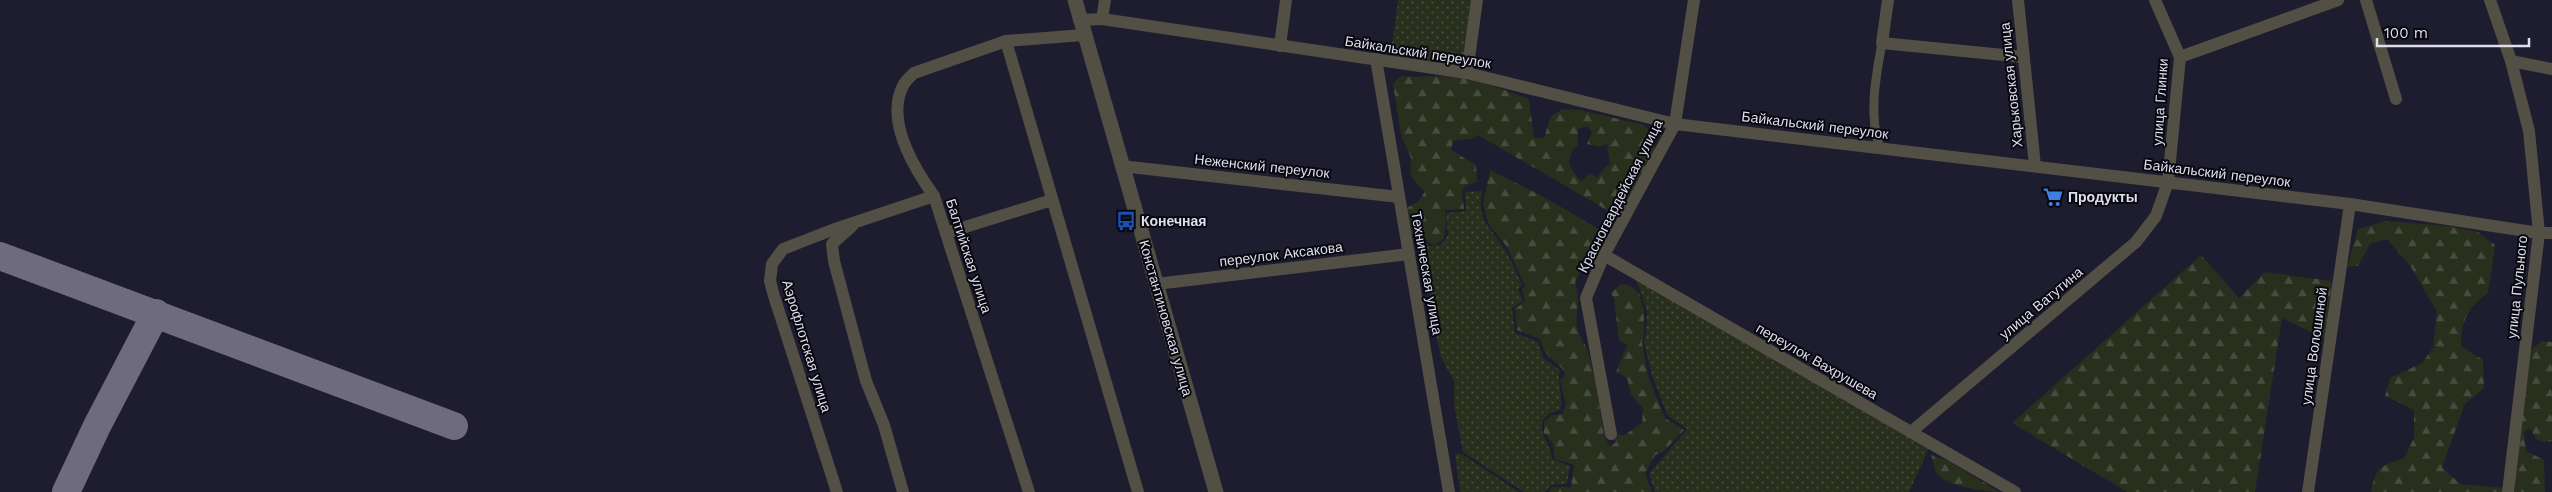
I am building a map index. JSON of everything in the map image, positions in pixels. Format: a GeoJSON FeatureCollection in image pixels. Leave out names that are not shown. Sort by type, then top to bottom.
{"type":"FeatureCollection","features":[{"type":"Feature","properties":{"kind":"street","name":"Константиновская улица"},"geometry":{"type":"LineString","coordinates":[[1075,0],[1081,28],[1216,492]]}},
{"type":"Feature","properties":{"kind":"street"},"geometry":{"type":"LineString","coordinates":[[1102,19],[1105,0]]}},
{"type":"Feature","properties":{"kind":"street"},"geometry":{"type":"LineString","coordinates":[[1280,46],[1286,0]]}},
{"type":"Feature","properties":{"kind":"street"},"geometry":{"type":"LineString","coordinates":[[1467,73],[1477,0]]}},
{"type":"Feature","properties":{"kind":"street","name":"Красногвардейская улица"},"geometry":{"type":"LineString","coordinates":[[1610,434],[1586,298],[1604,256],[1675,124],[1694,0]]}},
{"type":"Feature","properties":{"kind":"street"},"geometry":{"type":"LineString","coordinates":[[1880,148],[1876,136],[1875,75],[1888,0]]}},
{"type":"Feature","properties":{"kind":"street","name":"Харьковская улица"},"geometry":{"type":"LineString","coordinates":[[2018,0],[2035,166]]}},
{"type":"Feature","properties":{"kind":"street","name":"улица Глинки"},"geometry":{"type":"LineString","coordinates":[[2155,0],[2180,57],[2168,182]]}},
{"type":"Feature","properties":{"kind":"street"},"geometry":{"type":"LineString","coordinates":[[2180,57],[2338,0]]}},
{"type":"Feature","properties":{"kind":"street"},"geometry":{"type":"LineString","coordinates":[[2366,0],[2396,99]]}},
{"type":"Feature","properties":{"kind":"street","name":"улица Пульного"},"geometry":{"type":"LineString","coordinates":[[2490,0],[2511,61],[2529,131],[2546,233],[2508,492]]}},
{"type":"Feature","properties":{"kind":"street","name":"Байкальский переулок"},"geometry":{"type":"LineString","coordinates":[[1081,28],[1102,19],[1467,73],[1675,124],[2350,204],[2546,233]]}},
{"type":"Feature","properties":{"kind":"street","name":"Балтийская улица"},"geometry":{"type":"LineString","coordinates":[[1029,492],[934,196],[914,169],[903,140],[897,110],[903,85],[914,73],[1006,41],[1081,28]]}},
{"type":"Feature","properties":{"kind":"street"},"geometry":{"type":"LineString","coordinates":[[1006,41],[1138,492]]}},
{"type":"Feature","properties":{"kind":"street"},"geometry":{"type":"LineString","coordinates":[[1882,43],[2024,57]]}},
{"type":"Feature","properties":{"kind":"street","name":"Техническая улица"},"geometry":{"type":"LineString","coordinates":[[1376,59],[1449,492]]}},
{"type":"Feature","properties":{"kind":"street"},"geometry":{"type":"LineString","coordinates":[[2511,61],[2552,69]]}},
{"type":"Feature","properties":{"kind":"street","name":"Неженский переулок"},"geometry":{"type":"LineString","coordinates":[[1121,166],[1399,197]]}},
{"type":"Feature","properties":{"kind":"street","name":"улица Ватутина"},"geometry":{"type":"LineString","coordinates":[[1911,432],[2136,242],[2156,216],[2168,182]]}},
{"type":"Feature","properties":{"kind":"street","name":"Аэрофлотская улица"},"geometry":{"type":"LineString","coordinates":[[837,492],[770,281],[772,264],[783,249],[934,196]]}},
{"type":"Feature","properties":{"kind":"street"},"geometry":{"type":"LineString","coordinates":[[946,232],[1052,200]]}},
{"type":"Feature","properties":{"kind":"street","name":"улица Волошиной"},"geometry":{"type":"LineString","coordinates":[[2308,492],[2350,204]]}},
{"type":"Feature","properties":{"kind":"street"},"geometry":{"type":"LineString","coordinates":[[857,222],[832,244],[834,261],[866,381],[884,425],[903,492]]}},
{"type":"Feature","properties":{"kind":"street","name":"переулок Аксакова"},"geometry":{"type":"LineString","coordinates":[[1156,284],[1409,254]]}},
{"type":"Feature","properties":{"kind":"street","name":"переулок Вахрушева"},"geometry":{"type":"LineString","coordinates":[[1604,256],[2015,492]]}},
{"type":"Feature","properties":{"kind":"green space"},"geometry":{"type":"Polygon","coordinates":[[[1398,0],[1473,0],[1465,60],[1454,66],[1390,59],[1398,0]]]}},
{"type":"Feature","properties":{"kind":"green space"},"geometry":{"type":"Polygon","coordinates":[[[1400,76],[1447,76],[1473,80],[1529,99],[1534,138],[1544,138],[1551,116],[1563,109],[1580,110],[1644,125],[1653,135],[1655,151],[1617,216],[1478,135],[1471,139],[1453,141],[1451,150],[1476,165],[1477,182],[1465,186],[1462,193],[1464,209],[1445,210],[1446,225],[1443,240],[1434,245],[1412,234],[1407,208],[1419,201],[1425,191],[1418,186],[1410,173],[1411,158],[1401,135],[1393,84],[1400,76]],[[1587,126],[1578,129],[1578,145],[1570,158],[1571,168],[1581,181],[1590,173],[1598,178],[1602,170],[1610,164],[1607,144],[1599,147],[1587,144],[1592,132],[1587,126]]]}},
{"type":"Feature","properties":{"kind":"green space"},"geometry":{"type":"Polygon","coordinates":[[[1490,170],[1544,197],[1602,231],[1575,282],[1578,294],[1577,327],[1589,355],[1604,435],[1610,447],[1616,442],[1614,435],[1625,435],[1642,423],[1643,409],[1631,394],[1627,378],[1616,372],[1627,345],[1619,341],[1614,298],[1611,293],[1621,284],[1629,285],[1639,293],[1644,311],[1644,336],[1642,342],[1648,376],[1665,418],[1684,430],[1662,453],[1655,455],[1645,474],[1652,492],[1549,492],[1552,487],[1571,487],[1574,465],[1555,459],[1553,444],[1544,433],[1544,422],[1552,415],[1562,414],[1566,404],[1560,381],[1566,374],[1545,352],[1540,339],[1517,330],[1515,309],[1525,301],[1522,289],[1525,286],[1507,247],[1488,223],[1483,204],[1490,170]]]}},
{"type":"Feature","properties":{"kind":"green space"},"geometry":{"type":"Polygon","coordinates":[[[1482,191],[1481,209],[1485,222],[1509,256],[1522,285],[1518,289],[1523,301],[1512,308],[1515,333],[1538,342],[1543,358],[1560,370],[1559,380],[1562,400],[1560,410],[1550,413],[1542,421],[1542,428],[1552,459],[1570,466],[1567,484],[1551,485],[1545,492],[1524,492],[1463,452],[1454,405],[1454,381],[1441,357],[1431,310],[1423,240],[1429,246],[1441,245],[1448,235],[1446,213],[1466,211],[1465,192],[1482,191]]]}},
{"type":"Feature","properties":{"kind":"green space"},"geometry":{"type":"Polygon","coordinates":[[[2385,221],[2448,226],[2478,232],[2495,245],[2488,293],[2475,304],[2467,315],[2461,337],[2461,346],[2483,360],[2484,388],[2465,404],[2442,467],[2460,484],[2505,488],[2504,492],[2371,492],[2375,477],[2381,468],[2404,458],[2414,438],[2414,410],[2385,396],[2390,378],[2422,363],[2433,348],[2437,312],[2411,267],[2387,239],[2370,244],[2358,266],[2347,267],[2358,229],[2385,221]]]}},
{"type":"Feature","properties":{"kind":"green space"},"geometry":{"type":"Polygon","coordinates":[[[2201,255],[2239,298],[2265,272],[2332,281],[2325,339],[2282,318],[2255,492],[2127,492],[2012,423],[2201,255]]]}},
{"type":"Feature","properties":{"kind":"green space"},"geometry":{"type":"Polygon","coordinates":[[[1636,279],[1929,448],[1909,492],[1655,492],[1649,474],[1687,429],[1667,415],[1652,375],[1644,342],[1647,311],[1636,279]]]}},
{"type":"Feature","properties":{"kind":"green space"},"geometry":{"type":"Polygon","coordinates":[[[2542,341],[2552,342],[2552,441],[2545,442],[2536,439],[2530,428],[2524,432],[2526,451],[2544,460],[2545,492],[2511,492],[2527,353],[2542,341]]]}},
{"type":"Feature","properties":{"kind":"green space"},"geometry":{"type":"Polygon","coordinates":[[[1455,453],[1463,455],[1519,492],[1460,492],[1455,453]]]}},
{"type":"Feature","properties":{"kind":"green space"},"geometry":{"type":"Polygon","coordinates":[[[1931,455],[1949,461],[1999,492],[1966,488],[1949,482],[1937,474],[1931,455]]]}},
{"type":"Feature","properties":{"kind":"taxiway"},"geometry":{"type":"LineString","coordinates":[[0,256],[454,426]]}},
{"type":"Feature","properties":{"kind":"taxiway"},"geometry":{"type":"LineString","coordinates":[[66,492],[97,426],[156,313]]}},
{"type":"Feature","properties":{"kind":"place","name":"Продукты"},"geometry":{"type":"Point","coordinates":[2053,197]}},
{"type":"Feature","properties":{"kind":"place","name":"Конечная"},"geometry":{"type":"Point","coordinates":[1126,221]}}]}
